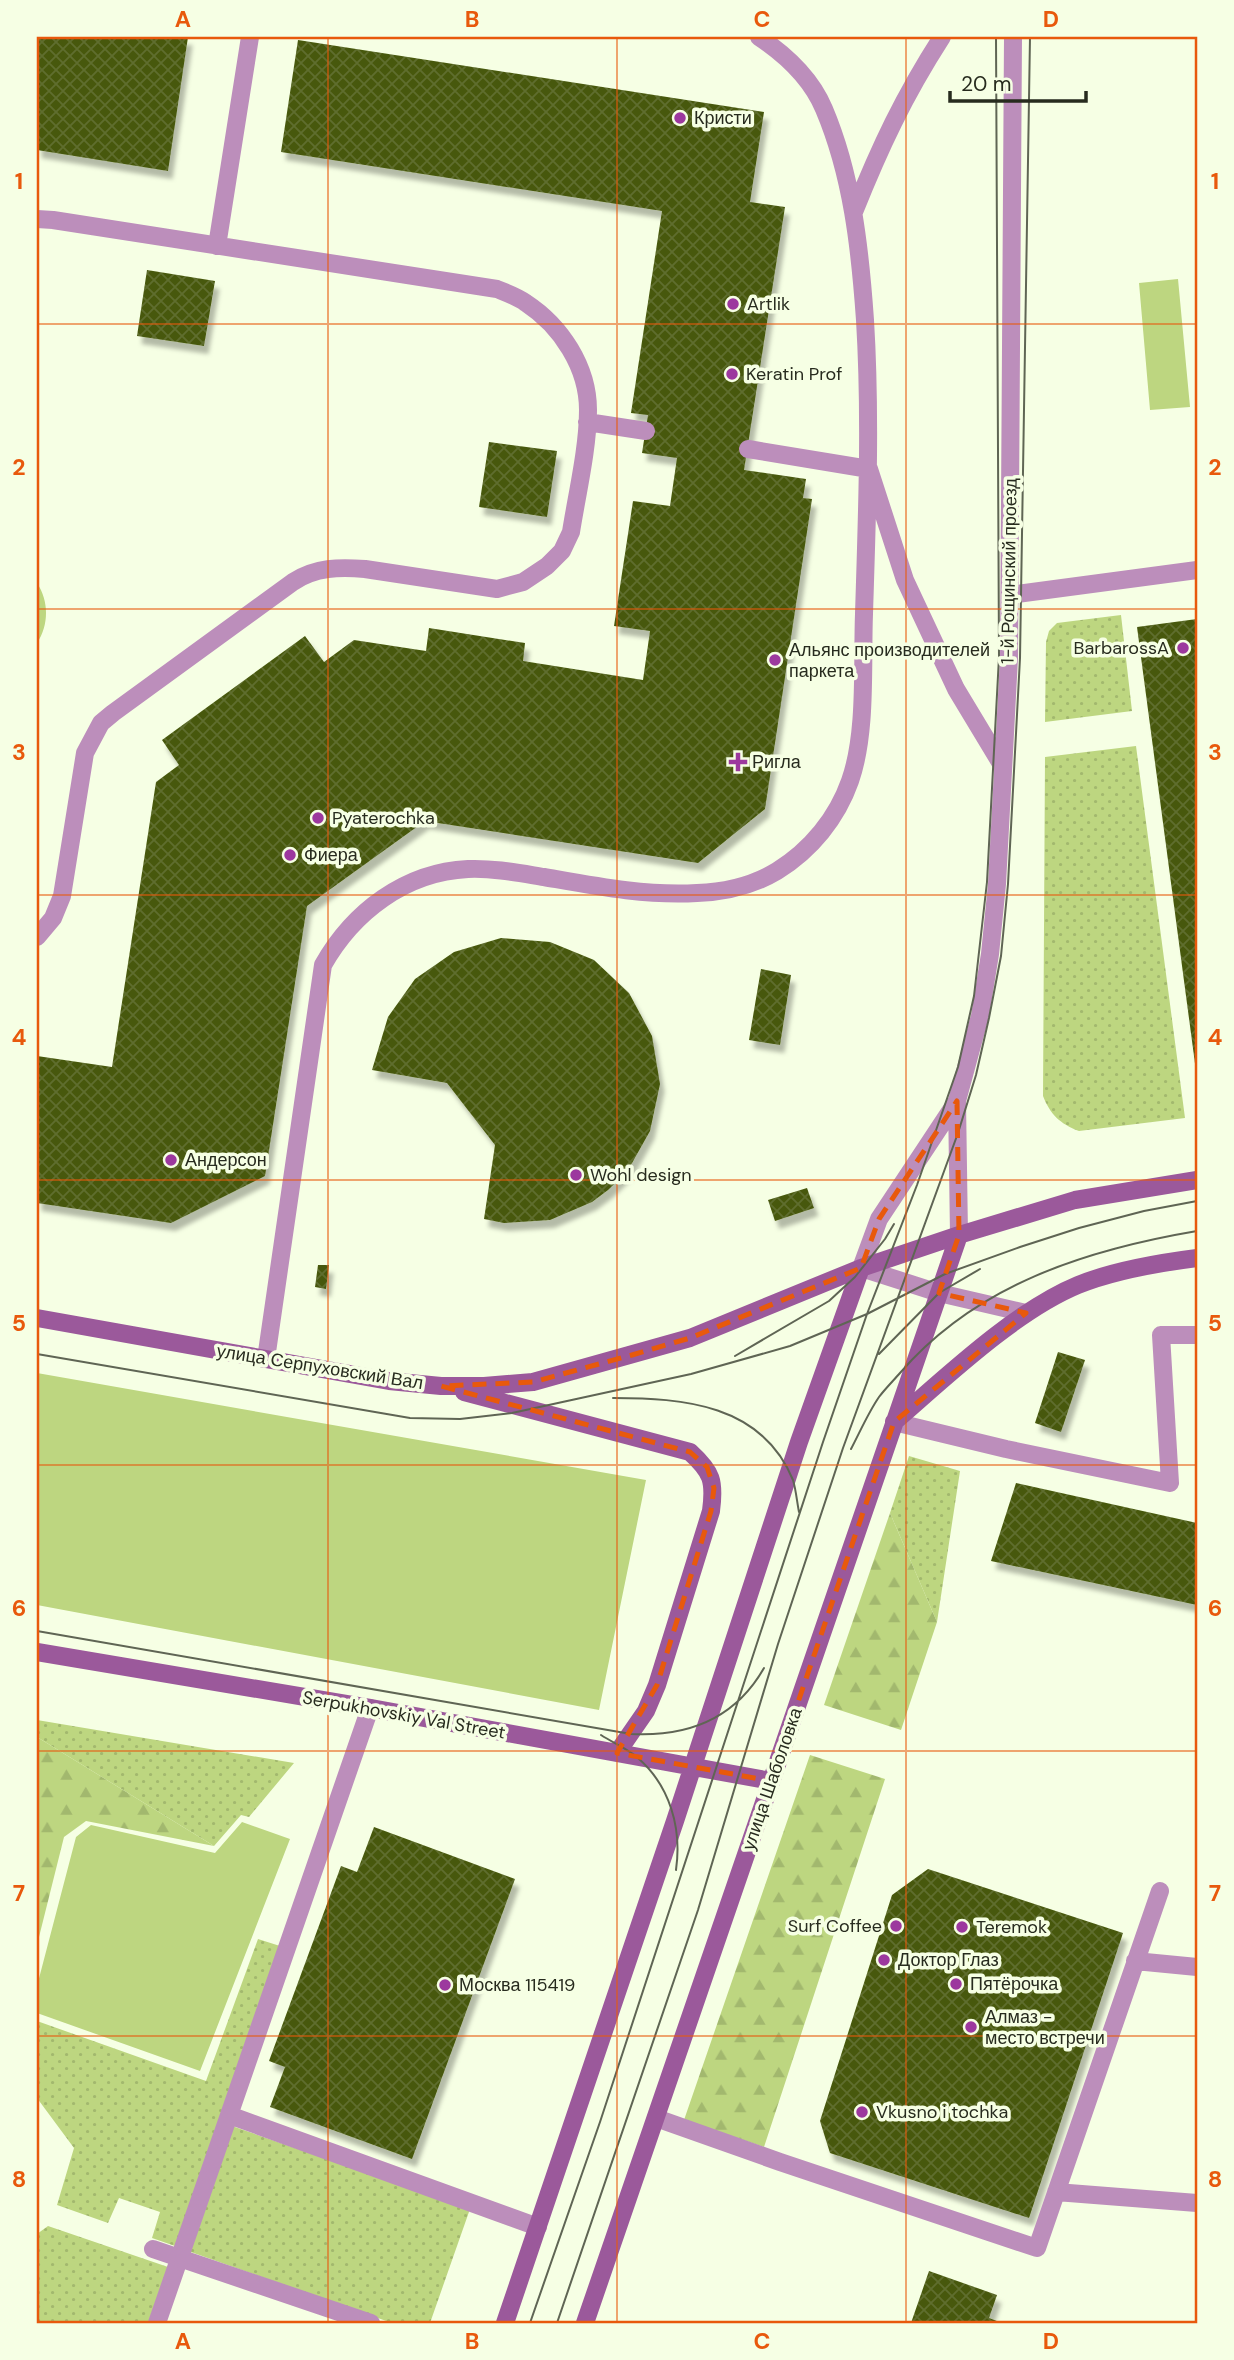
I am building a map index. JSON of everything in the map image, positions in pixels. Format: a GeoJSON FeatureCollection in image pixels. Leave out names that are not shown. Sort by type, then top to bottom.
{"type":"FeatureCollection","features":[{"type":"Feature","properties":{"kind":"main road","name":"улица Серпуховский Вал"},"geometry":{"type":"LineString","coordinates":[[37,1318],[389,1381],[441,1386],[533,1382],[690,1338],[861,1268],[959,1235],[1075,1200],[1197,1180]]}},
{"type":"Feature","properties":{"kind":"main road","name":"улица Шаболовка"},"geometry":{"type":"LineString","coordinates":[[585,2323],[959,1235]]}},
{"type":"Feature","properties":{"kind":"main road"},"geometry":{"type":"LineString","coordinates":[[894,1422],[1026,1313],[1077,1285],[1156,1265],[1197,1258]]}},
{"type":"Feature","properties":{"kind":"main road"},"geometry":{"type":"LineString","coordinates":[[505,2323],[799,1442],[861,1268]]}},
{"type":"Feature","properties":{"kind":"main road"},"geometry":{"type":"LineString","coordinates":[[441,1386],[690,1452],[707,1467],[714,1488],[711,1511],[657,1685],[646,1711],[617,1753]]}},
{"type":"Feature","properties":{"kind":"main road","name":"Serpukhovskiy Val Street"},"geometry":{"type":"LineString","coordinates":[[37,1652],[370,1708],[771,1781]]}},
{"type":"Feature","properties":{"kind":"street"},"geometry":{"type":"LineString","coordinates":[[217,246],[250,37]]}},
{"type":"Feature","properties":{"kind":"street"},"geometry":{"type":"LineString","coordinates":[[266,1359],[323,965],[347,929],[361,914],[382,898],[409,884],[441,873],[466,869],[498,870],[620,890],[678,894],[731,890],[776,872],[814,841],[842,800],[851,779],[860,730],[869,469],[866,341],[854,212],[836,141],[822,104],[803,76],[781,52],[759,37]]}},
{"type":"Feature","properties":{"kind":"street"},"geometry":{"type":"LineString","coordinates":[[854,212],[881,144],[912,84],[942,37]]}},
{"type":"Feature","properties":{"kind":"street","name":"1-й Рощинский проезд"},"geometry":{"type":"LineString","coordinates":[[959,1235],[957,1101],[980,1016],[990,954],[997,884],[1009,658],[1013,37]]}},
{"type":"Feature","properties":{"kind":"street"},"geometry":{"type":"LineString","coordinates":[[37,219],[497,289],[524,301],[554,327],[575,357],[587,398],[587,422],[571,532],[562,551],[547,566],[523,582],[497,589],[344,567],[313,572],[293,582],[107,718],[91,738],[85,753],[62,896],[53,918],[37,937]]}},
{"type":"Feature","properties":{"kind":"street"},"geometry":{"type":"LineString","coordinates":[[587,422],[646,431]]}},
{"type":"Feature","properties":{"kind":"street"},"geometry":{"type":"LineString","coordinates":[[748,449],[869,469]]}},
{"type":"Feature","properties":{"kind":"street"},"geometry":{"type":"LineString","coordinates":[[869,469],[905,580],[956,689],[1003,767]]}},
{"type":"Feature","properties":{"kind":"street"},"geometry":{"type":"LineString","coordinates":[[1010,595],[1197,570]]}},
{"type":"Feature","properties":{"kind":"street","name":"1-й Рощинский проезд"},"geometry":{"type":"LineString","coordinates":[[861,1268],[879,1219],[957,1101]]}},
{"type":"Feature","properties":{"kind":"street"},"geometry":{"type":"LineString","coordinates":[[861,1268],[939,1293],[1026,1313]]}},
{"type":"Feature","properties":{"kind":"street"},"geometry":{"type":"LineString","coordinates":[[894,1422],[1006,1449],[1170,1483],[1161,1335],[1197,1335]]}},
{"type":"Feature","properties":{"kind":"street"},"geometry":{"type":"LineString","coordinates":[[157,2323],[370,1708]]}},
{"type":"Feature","properties":{"kind":"street"},"geometry":{"type":"LineString","coordinates":[[656,2118],[1037,2248],[1160,1891]]}},
{"type":"Feature","properties":{"kind":"street"},"geometry":{"type":"LineString","coordinates":[[1135,1961],[1197,1966]]}},
{"type":"Feature","properties":{"kind":"street"},"geometry":{"type":"LineString","coordinates":[[229,2115],[538,2227]]}},
{"type":"Feature","properties":{"kind":"street"},"geometry":{"type":"LineString","coordinates":[[1056,2192],[1197,2203]]}},
{"type":"Feature","properties":{"kind":"street"},"geometry":{"type":"LineString","coordinates":[[153,2249],[371,2323]]}},
{"type":"Feature","properties":{"kind":"highlighted area"},"geometry":{"type":"Polygon","coordinates":[[[957,1101],[959,1235],[939,1293],[1026,1313],[894,1422],[771,1781],[617,1753],[657,1685],[711,1511],[714,1488],[707,1467],[690,1452],[441,1386],[533,1382],[632,1355],[690,1338],[861,1268],[879,1219],[957,1101]]]}},
{"type":"Feature","properties":{"kind":"green space"},"geometry":{"type":"Polygon","coordinates":[[[1178,279],[1190,407],[1150,410],[1139,283],[1178,279]]]}},
{"type":"Feature","properties":{"kind":"green space"},"geometry":{"type":"Polygon","coordinates":[[[37,583],[44,597],[46,613],[44,629],[37,643],[37,583]]]}},
{"type":"Feature","properties":{"kind":"green space"},"geometry":{"type":"Polygon","coordinates":[[[1121,615],[1132,711],[1045,722],[1046,642],[1049,631],[1057,623],[1121,615]]]}},
{"type":"Feature","properties":{"kind":"green space"},"geometry":{"type":"Polygon","coordinates":[[[1136,746],[1185,1118],[1079,1131],[1056,1118],[1043,1096],[1045,757],[1136,746]]]}},
{"type":"Feature","properties":{"kind":"green space"},"geometry":{"type":"Polygon","coordinates":[[[37,1373],[646,1480],[599,1710],[37,1605],[37,1373]]]}},
{"type":"Feature","properties":{"kind":"green space"},"geometry":{"type":"Polygon","coordinates":[[[909,1456],[960,1471],[937,1622],[890,1513],[909,1456]]]}},
{"type":"Feature","properties":{"kind":"green space"},"geometry":{"type":"Polygon","coordinates":[[[890,1513],[937,1622],[901,1730],[824,1705],[890,1513]]]}},
{"type":"Feature","properties":{"kind":"green space"},"geometry":{"type":"Polygon","coordinates":[[[37,1720],[294,1763],[249,1817],[241,1815],[214,1846],[37,1737],[37,1720]]]}},
{"type":"Feature","properties":{"kind":"green space"},"geometry":{"type":"Polygon","coordinates":[[[37,1737],[214,1846],[86,1821],[64,1837],[37,1945],[37,1737]]]}},
{"type":"Feature","properties":{"kind":"green space"},"geometry":{"type":"Polygon","coordinates":[[[810,1755],[885,1779],[764,2147],[684,2120],[810,1755]]]}},
{"type":"Feature","properties":{"kind":"green space"},"geometry":{"type":"Polygon","coordinates":[[[242,1822],[290,1839],[200,2071],[37,2013],[37,1986],[76,1837],[91,1825],[215,1853],[242,1822]]]}},
{"type":"Feature","properties":{"kind":"green space"},"geometry":{"type":"Polygon","coordinates":[[[258,1939],[280,1946],[175,2246],[152,2238],[160,2212],[119,2198],[108,2223],[57,2205],[74,2148],[37,2098],[37,2021],[206,2081],[258,1939]]]}},
{"type":"Feature","properties":{"kind":"green space"},"geometry":{"type":"Polygon","coordinates":[[[232,2126],[470,2209],[430,2323],[392,2323],[188,2251],[232,2126]]]}},
{"type":"Feature","properties":{"kind":"green space"},"geometry":{"type":"Polygon","coordinates":[[[48,2226],[168,2267],[148,2323],[37,2323],[37,2234],[48,2226]]]}},
{"type":"Feature","properties":{"kind":"building"},"geometry":{"type":"Polygon","coordinates":[[[37,37],[188,37],[168,171],[37,150],[37,37]]]}},
{"type":"Feature","properties":{"kind":"building"},"geometry":{"type":"Polygon","coordinates":[[[298,40],[764,112],[750,202],[785,207],[744,470],[806,479],[803,498],[812,499],[765,809],[698,863],[425,821],[307,906],[265,1176],[171,1223],[37,1203],[37,1056],[112,1067],[156,782],[179,765],[162,740],[305,636],[324,662],[354,640],[426,651],[429,628],[525,643],[523,661],[643,680],[650,631],[614,626],[633,501],[670,506],[677,458],[642,453],[648,415],[631,413],[662,211],[281,152],[298,40]]]}},
{"type":"Feature","properties":{"kind":"building"},"geometry":{"type":"Polygon","coordinates":[[[147,270],[215,281],[204,346],[137,336],[147,270]]]}},
{"type":"Feature","properties":{"kind":"building"},"geometry":{"type":"Polygon","coordinates":[[[489,442],[557,451],[547,517],[479,507],[489,442]]]}},
{"type":"Feature","properties":{"kind":"building"},"geometry":{"type":"Polygon","coordinates":[[[1197,619],[1197,1071],[1196,1071],[1137,627],[1197,619]]]}},
{"type":"Feature","properties":{"kind":"building"},"geometry":{"type":"Polygon","coordinates":[[[501,938],[550,942],[594,960],[629,993],[652,1036],[660,1084],[650,1131],[627,1172],[608,1190],[592,1202],[550,1220],[504,1223],[484,1219],[495,1145],[447,1083],[372,1070],[388,1017],[415,979],[454,952],[501,938]]]}},
{"type":"Feature","properties":{"kind":"building"},"geometry":{"type":"Polygon","coordinates":[[[761,969],[791,975],[780,1045],[749,1040],[761,969]]]}},
{"type":"Feature","properties":{"kind":"building"},"geometry":{"type":"Polygon","coordinates":[[[807,1188],[814,1208],[775,1221],[768,1200],[807,1188]]]}},
{"type":"Feature","properties":{"kind":"building"},"geometry":{"type":"Polygon","coordinates":[[[318,1265],[329,1265],[326,1289],[315,1287],[318,1265]]]}},
{"type":"Feature","properties":{"kind":"building"},"geometry":{"type":"Polygon","coordinates":[[[1058,1352],[1085,1360],[1061,1432],[1035,1423],[1058,1352]]]}},
{"type":"Feature","properties":{"kind":"building"},"geometry":{"type":"Polygon","coordinates":[[[1016,1483],[1197,1523],[1197,1605],[991,1561],[1016,1483]]]}},
{"type":"Feature","properties":{"kind":"building"},"geometry":{"type":"Polygon","coordinates":[[[374,1827],[515,1879],[412,2159],[270,2107],[285,2067],[269,2061],[341,1866],[357,1872],[374,1827]]]}},
{"type":"Feature","properties":{"kind":"building","name":"Алмаз - место встречи"},"geometry":{"type":"Polygon","coordinates":[[[928,1869],[1123,1933],[1029,2218],[830,2153],[820,2121],[892,1895],[928,1869]]]}},
{"type":"Feature","properties":{"kind":"building"},"geometry":{"type":"Polygon","coordinates":[[[929,2271],[997,2295],[989,2318],[1002,2323],[911,2323],[929,2271]]]}},
{"type":"Feature","properties":{"kind":"tram line"},"geometry":{"type":"LineString","coordinates":[[530,2323],[600,2122],[823,1442],[958,1067],[974,996],[987,882],[999,657],[996,37]]}},
{"type":"Feature","properties":{"kind":"tram line"},"geometry":{"type":"LineString","coordinates":[[557,2323],[698,1910],[778,1644],[843,1448],[958,1133],[976,1075],[989,1018],[1001,956],[1008,884],[1020,658],[1030,37]]}},
{"type":"Feature","properties":{"kind":"tram line"},"geometry":{"type":"LineString","coordinates":[[37,1354],[410,1418],[460,1419],[512,1413],[691,1374],[790,1346],[867,1314],[945,1274],[1020,1247],[1144,1211],[1197,1201]]}},
{"type":"Feature","properties":{"kind":"tram line"},"geometry":{"type":"LineString","coordinates":[[735,1356],[829,1301],[855,1277],[894,1224]]}},
{"type":"Feature","properties":{"kind":"tram line"},"geometry":{"type":"LineString","coordinates":[[851,1449],[871,1409],[884,1391],[930,1342],[963,1316],[998,1294],[1074,1261],[1114,1249],[1197,1231]]}},
{"type":"Feature","properties":{"kind":"tram line"},"geometry":{"type":"LineString","coordinates":[[879,1354],[939,1293],[980,1269]]}},
{"type":"Feature","properties":{"kind":"tram line"},"geometry":{"type":"LineString","coordinates":[[613,1398],[693,1404],[718,1410],[741,1421],[762,1435],[779,1455],[793,1480],[799,1512]]}},
{"type":"Feature","properties":{"kind":"tram line"},"geometry":{"type":"LineString","coordinates":[[37,1631],[631,1734],[672,1732],[708,1721],[739,1700],[764,1668]]}},
{"type":"Feature","properties":{"kind":"tram line"},"geometry":{"type":"LineString","coordinates":[[601,1735],[638,1758],[649,1769],[666,1795],[675,1823],[676,1870]]}},
{"type":"Feature","properties":{"kind":"place","name":"Кристи"},"geometry":{"type":"Point","coordinates":[680,118]}},
{"type":"Feature","properties":{"kind":"place","name":"Artlik"},"geometry":{"type":"Point","coordinates":[733,304]}},
{"type":"Feature","properties":{"kind":"place","name":"Keratin Prof"},"geometry":{"type":"Point","coordinates":[732,374]}},
{"type":"Feature","properties":{"kind":"place","name":"BarbarossA"},"geometry":{"type":"Point","coordinates":[1183,648]}},
{"type":"Feature","properties":{"kind":"place","name":"Альянс производителей паркета"},"geometry":{"type":"Point","coordinates":[775,660]}},
{"type":"Feature","properties":{"kind":"place","name":"Ригла"},"geometry":{"type":"Point","coordinates":[738,762]}},
{"type":"Feature","properties":{"kind":"place","name":"Pyaterochka"},"geometry":{"type":"Point","coordinates":[318,818]}},
{"type":"Feature","properties":{"kind":"place","name":"Фиера"},"geometry":{"type":"Point","coordinates":[290,855]}},
{"type":"Feature","properties":{"kind":"place","name":"Андерсон"},"geometry":{"type":"Point","coordinates":[171,1160]}},
{"type":"Feature","properties":{"kind":"place","name":"Wohl design"},"geometry":{"type":"Point","coordinates":[576,1175]}},
{"type":"Feature","properties":{"kind":"place","name":"Surf Coffee"},"geometry":{"type":"Point","coordinates":[896,1926]}},
{"type":"Feature","properties":{"kind":"place","name":"Teremok"},"geometry":{"type":"Point","coordinates":[962,1927]}},
{"type":"Feature","properties":{"kind":"place","name":"Доктор Глаз"},"geometry":{"type":"Point","coordinates":[884,1960]}},
{"type":"Feature","properties":{"kind":"place","name":"Пятёрочка"},"geometry":{"type":"Point","coordinates":[956,1984]}},
{"type":"Feature","properties":{"kind":"place","name":"Москва 115419"},"geometry":{"type":"Point","coordinates":[445,1985]}},
{"type":"Feature","properties":{"kind":"place","name":"Алмаз - место встречи"},"geometry":{"type":"Point","coordinates":[971,2027]}},
{"type":"Feature","properties":{"kind":"place","name":"Vkusno i tochka"},"geometry":{"type":"Point","coordinates":[862,2112]}}]}
